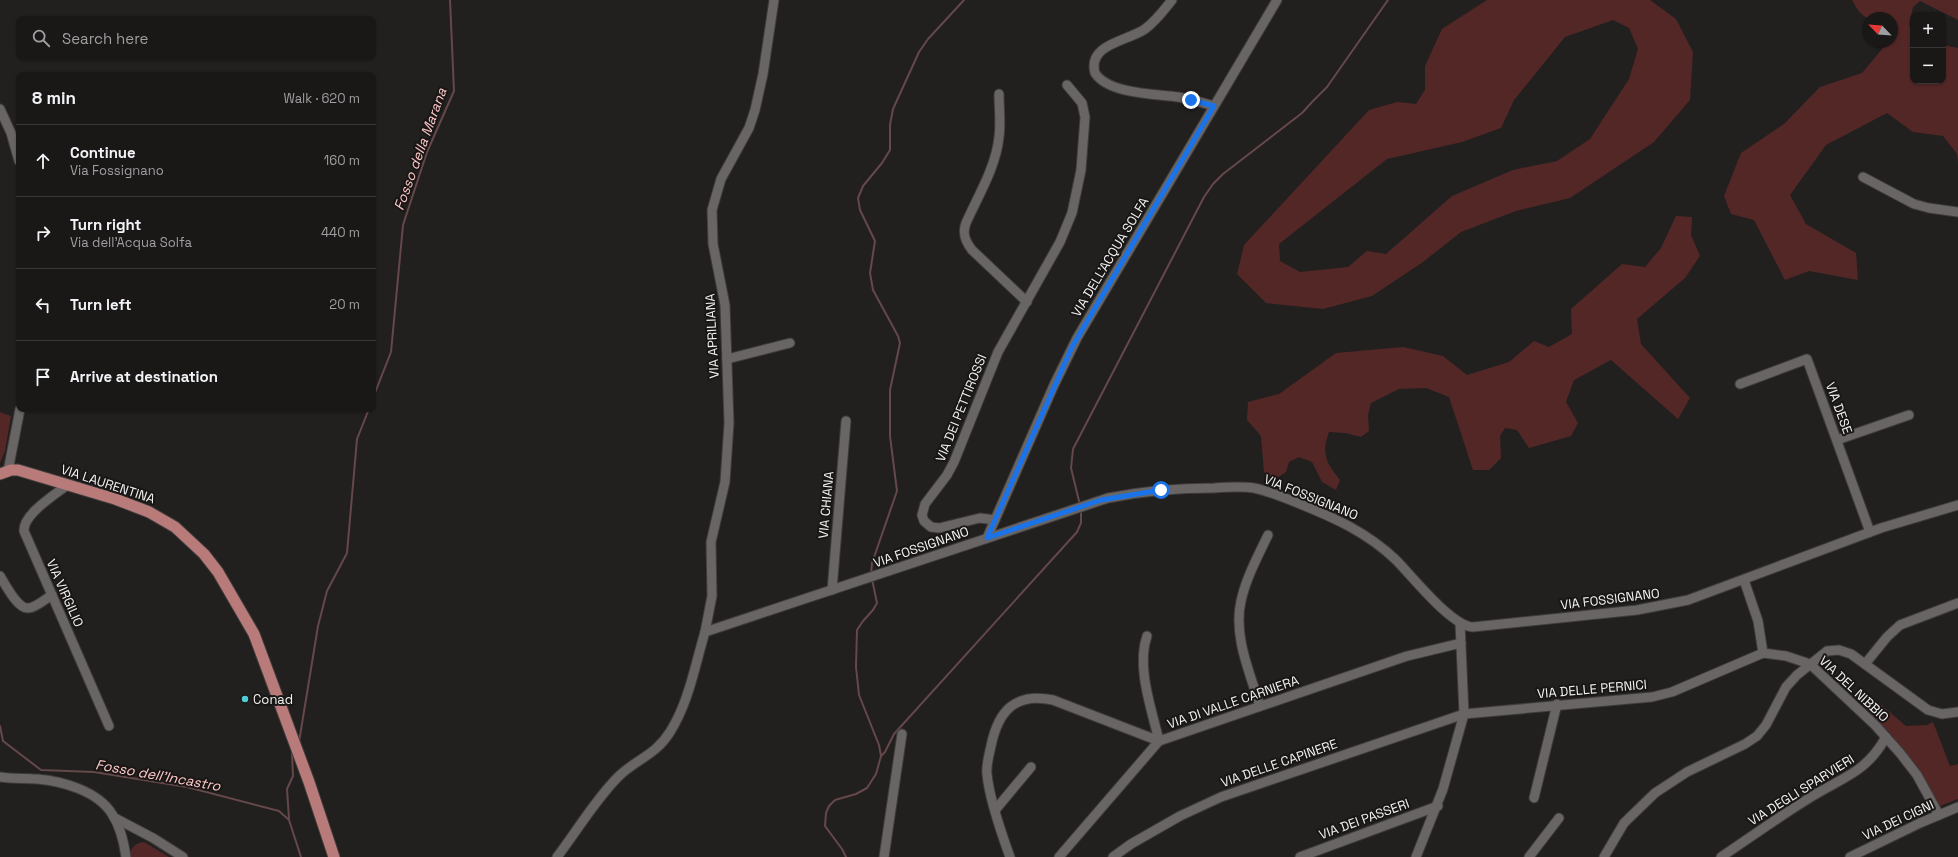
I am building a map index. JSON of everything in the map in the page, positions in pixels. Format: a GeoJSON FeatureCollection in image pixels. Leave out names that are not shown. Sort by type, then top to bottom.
{"type":"FeatureCollection","features":[{"type":"Feature","properties":{"kind":"main road","name":"VIA LAURENTINA"},"geometry":{"type":"LineString","coordinates":[[4,472],[18,470],[131,505],[160,517],[184,534],[204,554],[218,572],[254,634],[334,857]]}},
{"type":"Feature","properties":{"kind":"street","name":"VIA APRILIANA"},"geometry":{"type":"LineString","coordinates":[[705,632],[712,596],[711,542],[724,488],[728,456],[729,423],[725,305],[713,244],[712,210],[721,178],[749,128],[755,110],[764,74],[774,0]]}},
{"type":"Feature","properties":{"kind":"street"},"geometry":{"type":"LineString","coordinates":[[1172,0],[1156,20],[1145,29],[1134,36],[1103,48],[1095,59],[1095,73],[1104,82],[1120,88],[1185,99],[1214,106]]}},
{"type":"Feature","properties":{"kind":"street","name":"VIA DELL'ACQUA SOLFA"},"geometry":{"type":"LineString","coordinates":[[987,538],[1056,380],[1072,347],[1277,0]]}},
{"type":"Feature","properties":{"kind":"street","name":"VIA DEI PETTIROSSI"},"geometry":{"type":"LineString","coordinates":[[995,520],[980,518],[945,528],[936,528],[925,523],[922,512],[927,501],[947,475],[954,462],[994,360],[1065,231],[1072,213],[1080,180],[1084,142],[1085,112],[1080,100],[1067,86]]}},
{"type":"Feature","properties":{"kind":"street"},"geometry":{"type":"LineString","coordinates":[[999,94],[1000,131],[997,150],[990,171],[966,223],[964,232],[966,242],[972,250],[1027,302]]}},
{"type":"Feature","properties":{"kind":"street"},"geometry":{"type":"LineString","coordinates":[[0,109],[16,151]]}},
{"type":"Feature","properties":{"kind":"street"},"geometry":{"type":"LineString","coordinates":[[1863,177],[1919,206],[1958,212]]}},
{"type":"Feature","properties":{"kind":"street"},"geometry":{"type":"LineString","coordinates":[[727,359],[790,343]]}},
{"type":"Feature","properties":{"kind":"street","name":"VIA DESE"},"geometry":{"type":"LineString","coordinates":[[1740,384],[1807,360],[1870,532]]}},
{"type":"Feature","properties":{"kind":"street"},"geometry":{"type":"LineString","coordinates":[[4,472],[20,412]]}},
{"type":"Feature","properties":{"kind":"street"},"geometry":{"type":"LineString","coordinates":[[1837,440],[1909,415]]}},
{"type":"Feature","properties":{"kind":"street","name":"VIA CHIANA"},"geometry":{"type":"LineString","coordinates":[[832,590],[846,421]]}},
{"type":"Feature","properties":{"kind":"street","name":"VIA VIRGILIO"},"geometry":{"type":"LineString","coordinates":[[67,485],[30,515],[24,525],[26,535],[109,726]]}},
{"type":"Feature","properties":{"kind":"street","name":"VIA FOSSIGNANO"},"geometry":{"type":"LineString","coordinates":[[705,632],[1087,504],[1122,495],[1173,489],[1246,487],[1269,492],[1338,520],[1364,534],[1394,558],[1438,604],[1460,623],[1467,626],[1476,627],[1644,609],[1688,600],[1870,532],[1914,517],[1958,505]]}},
{"type":"Feature","properties":{"kind":"street"},"geometry":{"type":"LineString","coordinates":[[1260,706],[1241,641],[1239,614],[1247,582],[1268,536]]}},
{"type":"Feature","properties":{"kind":"street"},"geometry":{"type":"LineString","coordinates":[[0,576],[16,601],[24,607],[32,607],[52,595]]}},
{"type":"Feature","properties":{"kind":"street"},"geometry":{"type":"LineString","coordinates":[[1744,580],[1758,621],[1763,653]]}},
{"type":"Feature","properties":{"kind":"street"},"geometry":{"type":"LineString","coordinates":[[1865,664],[1887,637],[1900,625],[1958,603]]}},
{"type":"Feature","properties":{"kind":"street"},"geometry":{"type":"LineString","coordinates":[[1416,857],[1438,806],[1464,714],[1460,623]]}},
{"type":"Feature","properties":{"kind":"street"},"geometry":{"type":"LineString","coordinates":[[557,857],[612,784],[624,772],[653,753],[671,730],[684,704],[705,632]]}},
{"type":"Feature","properties":{"kind":"street"},"geometry":{"type":"LineString","coordinates":[[1147,636],[1143,649],[1144,670],[1159,741]]}},
{"type":"Feature","properties":{"kind":"street","name":"VIA DI VALLE CARNIERA"},"geometry":{"type":"LineString","coordinates":[[1059,857],[1159,741],[1407,656],[1461,643]]}},
{"type":"Feature","properties":{"kind":"street"},"geometry":{"type":"LineString","coordinates":[[1604,857],[1624,823],[1655,793],[1687,772],[1742,746],[1757,736],[1768,722],[1787,685],[1826,652],[1837,649],[1851,654],[1923,707],[1939,713],[1958,712]]}},
{"type":"Feature","properties":{"kind":"street","name":"VIA DEL NIBBIO"},"geometry":{"type":"LineString","coordinates":[[1763,653],[1781,655],[1810,664],[1886,737],[1912,769],[1939,815]]}},
{"type":"Feature","properties":{"kind":"street","name":"VIA DELLE PERNICI"},"geometry":{"type":"LineString","coordinates":[[1464,714],[1557,704],[1617,701],[1662,695],[1763,653]]}},
{"type":"Feature","properties":{"kind":"street"},"geometry":{"type":"LineString","coordinates":[[1010,857],[996,809],[987,770],[997,722],[1003,714],[1020,701],[1037,698],[1056,700],[1159,741]]}},
{"type":"Feature","properties":{"kind":"street"},"geometry":{"type":"LineString","coordinates":[[1534,798],[1557,704]]}},
{"type":"Feature","properties":{"kind":"street","name":"VIA DELLE CAPINERE"},"geometry":{"type":"LineString","coordinates":[[1113,857],[1131,844],[1180,816],[1221,797],[1464,714]]}},
{"type":"Feature","properties":{"kind":"street"},"geometry":{"type":"LineString","coordinates":[[884,857],[902,734]]}},
{"type":"Feature","properties":{"kind":"street","name":"VIA DEGLI SPARVIERI"},"geometry":{"type":"LineString","coordinates":[[1721,857],[1812,796],[1862,768],[1876,753],[1886,737]]}},
{"type":"Feature","properties":{"kind":"street"},"geometry":{"type":"LineString","coordinates":[[996,809],[1030,767]]}},
{"type":"Feature","properties":{"kind":"street"},"geometry":{"type":"LineString","coordinates":[[0,778],[41,779],[72,787],[101,801],[115,818],[122,837],[126,857]]}},
{"type":"Feature","properties":{"kind":"street","name":"VIA DEI PASSERI"},"geometry":{"type":"LineString","coordinates":[[1300,857],[1438,806]]}},
{"type":"Feature","properties":{"kind":"street","name":"VIA DEI CIGNI"},"geometry":{"type":"LineString","coordinates":[[1850,857],[1958,807]]}},
{"type":"Feature","properties":{"kind":"street"},"geometry":{"type":"LineString","coordinates":[[115,818],[153,838],[183,857]]}},
{"type":"Feature","properties":{"kind":"street"},"geometry":{"type":"LineString","coordinates":[[1529,857],[1559,818]]}},
{"type":"Feature","properties":{"kind":"shaded area"},"geometry":{"type":"Polygon","coordinates":[[[1487,0],[1650,0],[1676,19],[1693,52],[1690,100],[1654,142],[1570,198],[1516,211],[1461,232],[1423,262],[1372,296],[1323,309],[1266,303],[1237,274],[1244,245],[1369,110],[1397,102],[1416,104],[1425,90],[1425,66],[1442,29],[1487,0]],[[1613,20],[1565,37],[1514,100],[1501,128],[1462,142],[1387,159],[1279,244],[1280,261],[1300,272],[1348,267],[1367,251],[1386,254],[1452,196],[1513,170],[1557,161],[1590,139],[1629,79],[1638,49],[1629,28],[1613,20]]]}},
{"type":"Feature","properties":{"kind":"shaded area"},"geometry":{"type":"Polygon","coordinates":[[[1852,0],[1958,0],[1958,20],[1946,14],[1946,12],[1942,12],[1920,1],[1913,7],[1912,12],[1910,12],[1909,25],[1910,84],[1946,84],[1946,46],[1958,48],[1958,163],[1957,154],[1943,136],[1913,132],[1887,113],[1826,145],[1790,195],[1806,224],[1856,253],[1858,280],[1809,271],[1785,280],[1754,220],[1731,214],[1724,196],[1741,153],[1784,124],[1820,87],[1862,73],[1883,48],[1898,48],[1898,12],[1862,12],[1862,14],[1852,0]]]}},
{"type":"Feature","properties":{"kind":"shaded area"},"geometry":{"type":"Polygon","coordinates":[[[1676,216],[1692,217],[1691,235],[1700,256],[1685,278],[1637,319],[1641,344],[1690,398],[1678,419],[1611,360],[1574,380],[1566,402],[1578,423],[1571,436],[1529,448],[1517,430],[1505,428],[1500,436],[1501,458],[1489,470],[1473,470],[1449,397],[1426,388],[1399,389],[1371,403],[1368,415],[1369,431],[1361,437],[1345,433],[1329,432],[1325,452],[1328,463],[1340,480],[1336,490],[1322,482],[1312,462],[1299,457],[1289,462],[1286,472],[1274,480],[1264,472],[1261,436],[1247,420],[1248,402],[1279,394],[1336,353],[1403,347],[1443,356],[1467,375],[1509,362],[1534,341],[1549,347],[1572,334],[1571,309],[1622,264],[1645,267],[1661,248],[1676,216]]]}},
{"type":"Feature","properties":{"kind":"shaded area"},"geometry":{"type":"Polygon","coordinates":[[[0,412],[11,416],[5,451],[0,463],[0,412]]]}},
{"type":"Feature","properties":{"kind":"shaded area"},"geometry":{"type":"Polygon","coordinates":[[[1879,703],[1906,726],[1927,725],[1933,722],[1950,766],[1958,764],[1958,799],[1940,806],[1917,766],[1888,731],[1868,713],[1879,703]]]}},
{"type":"Feature","properties":{"kind":"shaded area"},"geometry":{"type":"Polygon","coordinates":[[[144,842],[169,857],[130,857],[134,846],[144,842]]]}},
{"type":"Feature","properties":{"kind":"waterway","name":"Fosso della Marana"},"geometry":{"type":"LineString","coordinates":[[376,390],[391,352],[403,225],[427,152],[454,91],[450,0]]}},
{"type":"Feature","properties":{"kind":"waterway"},"geometry":{"type":"LineString","coordinates":[[871,575],[872,563],[897,491],[890,436],[890,390],[900,343],[898,336],[873,290],[870,273],[875,241],[860,210],[858,198],[863,186],[882,163],[890,150],[890,125],[893,109],[919,52],[928,39],[964,0]]}},
{"type":"Feature","properties":{"kind":"waterway"},"geometry":{"type":"LineString","coordinates":[[1080,505],[1071,468],[1073,449],[1204,197],[1213,184],[1223,174],[1302,113],[1327,87],[1388,0]]}},
{"type":"Feature","properties":{"kind":"waterway","name":"Fosso della Marana"},"geometry":{"type":"LineString","coordinates":[[299,742],[318,626],[327,591],[347,553],[357,439],[368,412]]}},
{"type":"Feature","properties":{"kind":"waterway"},"geometry":{"type":"LineString","coordinates":[[881,756],[885,752],[894,734],[1077,532],[1081,523],[1081,509]]}},
{"type":"Feature","properties":{"kind":"waterway"},"geometry":{"type":"LineString","coordinates":[[846,857],[825,826],[826,813],[829,806],[835,800],[856,794],[867,788],[876,774],[881,756],[879,745],[859,695],[856,667],[857,630],[877,603],[872,579]]}},
{"type":"Feature","properties":{"kind":"waterway","name":"Fosso dell'Incastro"},"geometry":{"type":"LineString","coordinates":[[0,726],[3,741],[41,770],[94,772],[187,787],[279,811],[289,820],[301,857]]}},
{"type":"Feature","properties":{"kind":"waterway","name":"Fosso della Marana"},"geometry":{"type":"LineString","coordinates":[[289,819],[287,789],[293,776],[292,753]]}},
{"type":"Feature","properties":{"kind":"place","name":"Conad"},"geometry":{"type":"Point","coordinates":[245,699]}},
{"type":"Feature","properties":{"kind":"route"},"geometry":{"type":"LineString","coordinates":[[1161,490],[1122,495],[1101,500],[987,538],[1072,347],[1090,314],[1214,106],[1191,100]]}}]}
